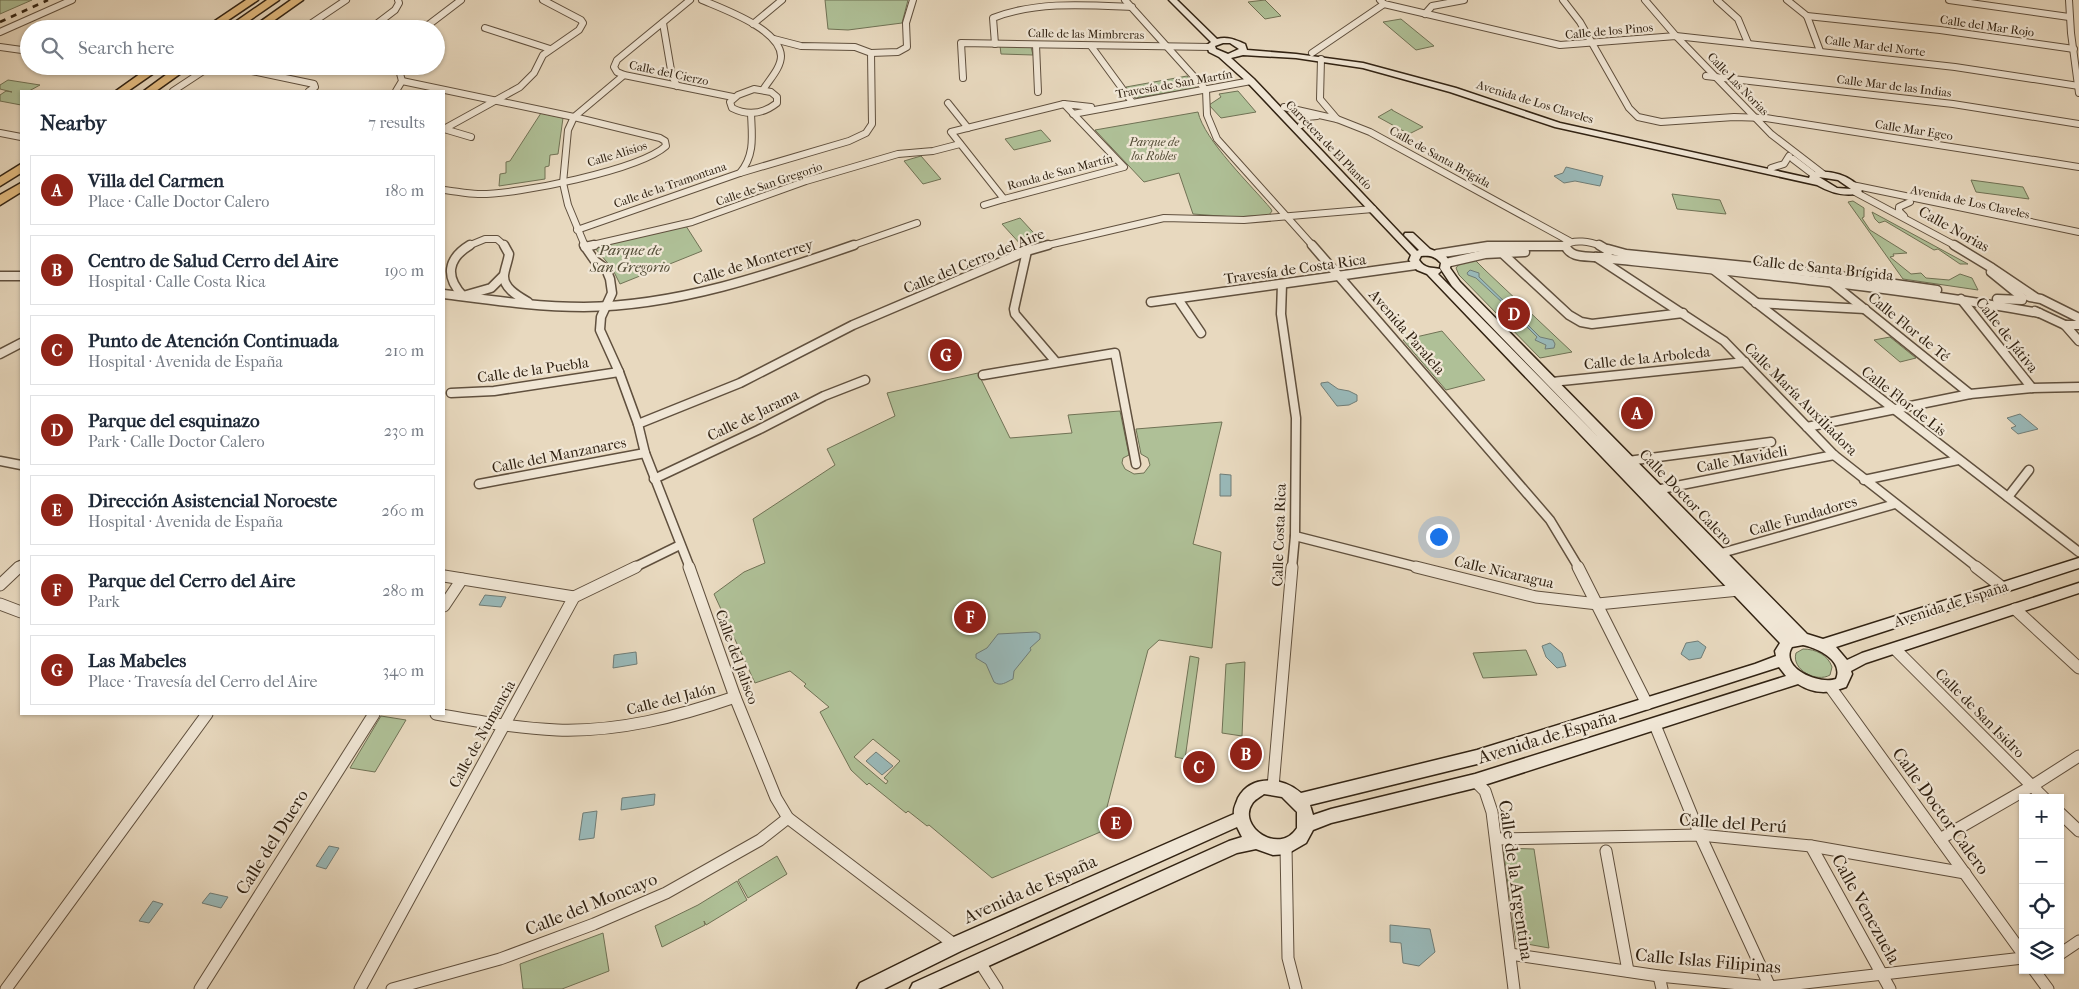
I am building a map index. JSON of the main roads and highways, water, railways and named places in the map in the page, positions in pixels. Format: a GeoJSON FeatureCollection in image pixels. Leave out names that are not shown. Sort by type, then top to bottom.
{"type":"FeatureCollection","features":[{"type":"Feature","properties":{"kind":"highway"},"geometry":{"type":"LineString","coordinates":[[222,20],[253,0]]}},
{"type":"Feature","properties":{"kind":"highway"},"geometry":{"type":"LineString","coordinates":[[231,20],[261,0]]}},
{"type":"Feature","properties":{"kind":"highway"},"geometry":{"type":"LineString","coordinates":[[244,20],[274,0]]}},
{"type":"Feature","properties":{"kind":"highway"},"geometry":{"type":"LineString","coordinates":[[256,20],[286,0]]}},
{"type":"Feature","properties":{"kind":"highway"},"geometry":{"type":"LineString","coordinates":[[268,20],[298,0]]}},
{"type":"Feature","properties":{"kind":"highway"},"geometry":{"type":"LineString","coordinates":[[123,90],[145,75]]}},
{"type":"Feature","properties":{"kind":"highway"},"geometry":{"type":"LineString","coordinates":[[137,90],[159,75]]}},
{"type":"Feature","properties":{"kind":"highway"},"geometry":{"type":"LineString","coordinates":[[150,90],[173,75]]}},
{"type":"Feature","properties":{"kind":"highway"},"geometry":{"type":"LineString","coordinates":[[164,90],[186,75]]}},
{"type":"Feature","properties":{"kind":"highway"},"geometry":{"type":"LineString","coordinates":[[0,170],[20,157]]}},
{"type":"Feature","properties":{"kind":"highway"},"geometry":{"type":"LineString","coordinates":[[0,178],[20,165]]}},
{"type":"Feature","properties":{"kind":"highway"},"geometry":{"type":"LineString","coordinates":[[0,182],[20,169]]}},
{"type":"Feature","properties":{"kind":"highway"},"geometry":{"type":"LineString","coordinates":[[0,191],[20,177]]}},
{"type":"Feature","properties":{"kind":"highway"},"geometry":{"type":"LineString","coordinates":[[0,201],[20,188]]}},
{"type":"Feature","properties":{"kind":"water"},"geometry":{"type":"Polygon","coordinates":[[[1566,167],[1603,176],[1600,186],[1575,181],[1564,183],[1554,176],[1563,173],[1566,167]]]}},
{"type":"Feature","properties":{"kind":"water"},"geometry":{"type":"Polygon","coordinates":[[[1470,270],[1479,273],[1479,277],[1508,305],[1514,307],[1515,312],[1540,337],[1553,340],[1554,348],[1545,349],[1546,345],[1535,340],[1537,337],[1512,312],[1505,309],[1505,305],[1476,278],[1468,275],[1467,273],[1470,270]]]}},
{"type":"Feature","properties":{"kind":"water"},"geometry":{"type":"Polygon","coordinates":[[[1328,382],[1338,389],[1357,395],[1357,401],[1349,405],[1337,406],[1321,385],[1321,383],[1328,382]]]}},
{"type":"Feature","properties":{"kind":"water"},"geometry":{"type":"Polygon","coordinates":[[[2020,414],[2038,429],[2018,434],[2011,428],[2016,426],[2007,418],[2020,414]]]}},
{"type":"Feature","properties":{"kind":"water"},"geometry":{"type":"Polygon","coordinates":[[[1220,474],[1231,475],[1231,496],[1220,496],[1220,474]]]}},
{"type":"Feature","properties":{"kind":"water"},"geometry":{"type":"Polygon","coordinates":[[[485,595],[506,597],[501,607],[479,605],[485,595]]]}},
{"type":"Feature","properties":{"kind":"water"},"geometry":{"type":"Polygon","coordinates":[[[1036,632],[1040,634],[1040,639],[1030,648],[1031,650],[1014,671],[1013,679],[1006,683],[999,684],[994,682],[986,664],[976,658],[976,654],[987,648],[998,634],[1036,632]]]}},
{"type":"Feature","properties":{"kind":"water"},"geometry":{"type":"Polygon","coordinates":[[[1698,641],[1706,647],[1701,658],[1689,660],[1681,654],[1686,643],[1698,641]]]}},
{"type":"Feature","properties":{"kind":"water"},"geometry":{"type":"Polygon","coordinates":[[[1550,643],[1562,653],[1566,666],[1557,668],[1546,657],[1542,646],[1550,643]]]}},
{"type":"Feature","properties":{"kind":"water"},"geometry":{"type":"Polygon","coordinates":[[[636,652],[637,664],[613,668],[614,655],[636,652]]]}},
{"type":"Feature","properties":{"kind":"water"},"geometry":{"type":"Polygon","coordinates":[[[876,752],[893,766],[882,775],[866,761],[876,752]]]}},
{"type":"Feature","properties":{"kind":"water"},"geometry":{"type":"Polygon","coordinates":[[[655,794],[654,805],[621,810],[622,798],[655,794]]]}},
{"type":"Feature","properties":{"kind":"water"},"geometry":{"type":"Polygon","coordinates":[[[597,811],[594,838],[579,840],[583,813],[597,811]]]}},
{"type":"Feature","properties":{"kind":"water"},"geometry":{"type":"Polygon","coordinates":[[[329,846],[339,848],[326,869],[316,866],[329,846]]]}},
{"type":"Feature","properties":{"kind":"water"},"geometry":{"type":"Polygon","coordinates":[[[210,893],[228,897],[221,908],[202,903],[210,893]]]}},
{"type":"Feature","properties":{"kind":"water"},"geometry":{"type":"Polygon","coordinates":[[[153,901],[163,904],[149,923],[139,921],[153,901]]]}},
{"type":"Feature","properties":{"kind":"water"},"geometry":{"type":"Polygon","coordinates":[[[1390,925],[1430,929],[1435,952],[1419,966],[1403,963],[1401,943],[1390,942],[1390,925]]]}},
{"type":"Feature","properties":{"kind":"railway"},"geometry":{"type":"LineString","coordinates":[[0,22],[48,0]]}},
{"type":"Feature","properties":{"kind":"place","name":"Parque del esquinazo"},"geometry":{"type":"Point","coordinates":[1514,314]}},
{"type":"Feature","properties":{"kind":"place","name":"Las Mabeles"},"geometry":{"type":"Point","coordinates":[946,355]}},
{"type":"Feature","properties":{"kind":"place","name":"Villa del Carmen"},"geometry":{"type":"Point","coordinates":[1637,413]}},
{"type":"Feature","properties":{"kind":"place","name":"Parque del Cerro del Aire"},"geometry":{"type":"Point","coordinates":[970,617]}},
{"type":"Feature","properties":{"kind":"place","name":"Centro de Salud Cerro del Aire"},"geometry":{"type":"Point","coordinates":[1246,754]}},
{"type":"Feature","properties":{"kind":"place","name":"Punto de Atención Continuada"},"geometry":{"type":"Point","coordinates":[1199,767]}},
{"type":"Feature","properties":{"kind":"place","name":"Dirección Asistencial Noroeste"},"geometry":{"type":"Point","coordinates":[1116,823]}},
{"type":"Feature","properties":{"kind":"park label","name":"Parque de los Robles"},"geometry":{"type":"Point","coordinates":[1154,149]}},
{"type":"Feature","properties":{"kind":"park label","name":"Parque de San Gregorio"},"geometry":{"type":"Point","coordinates":[630,258]}}]}
